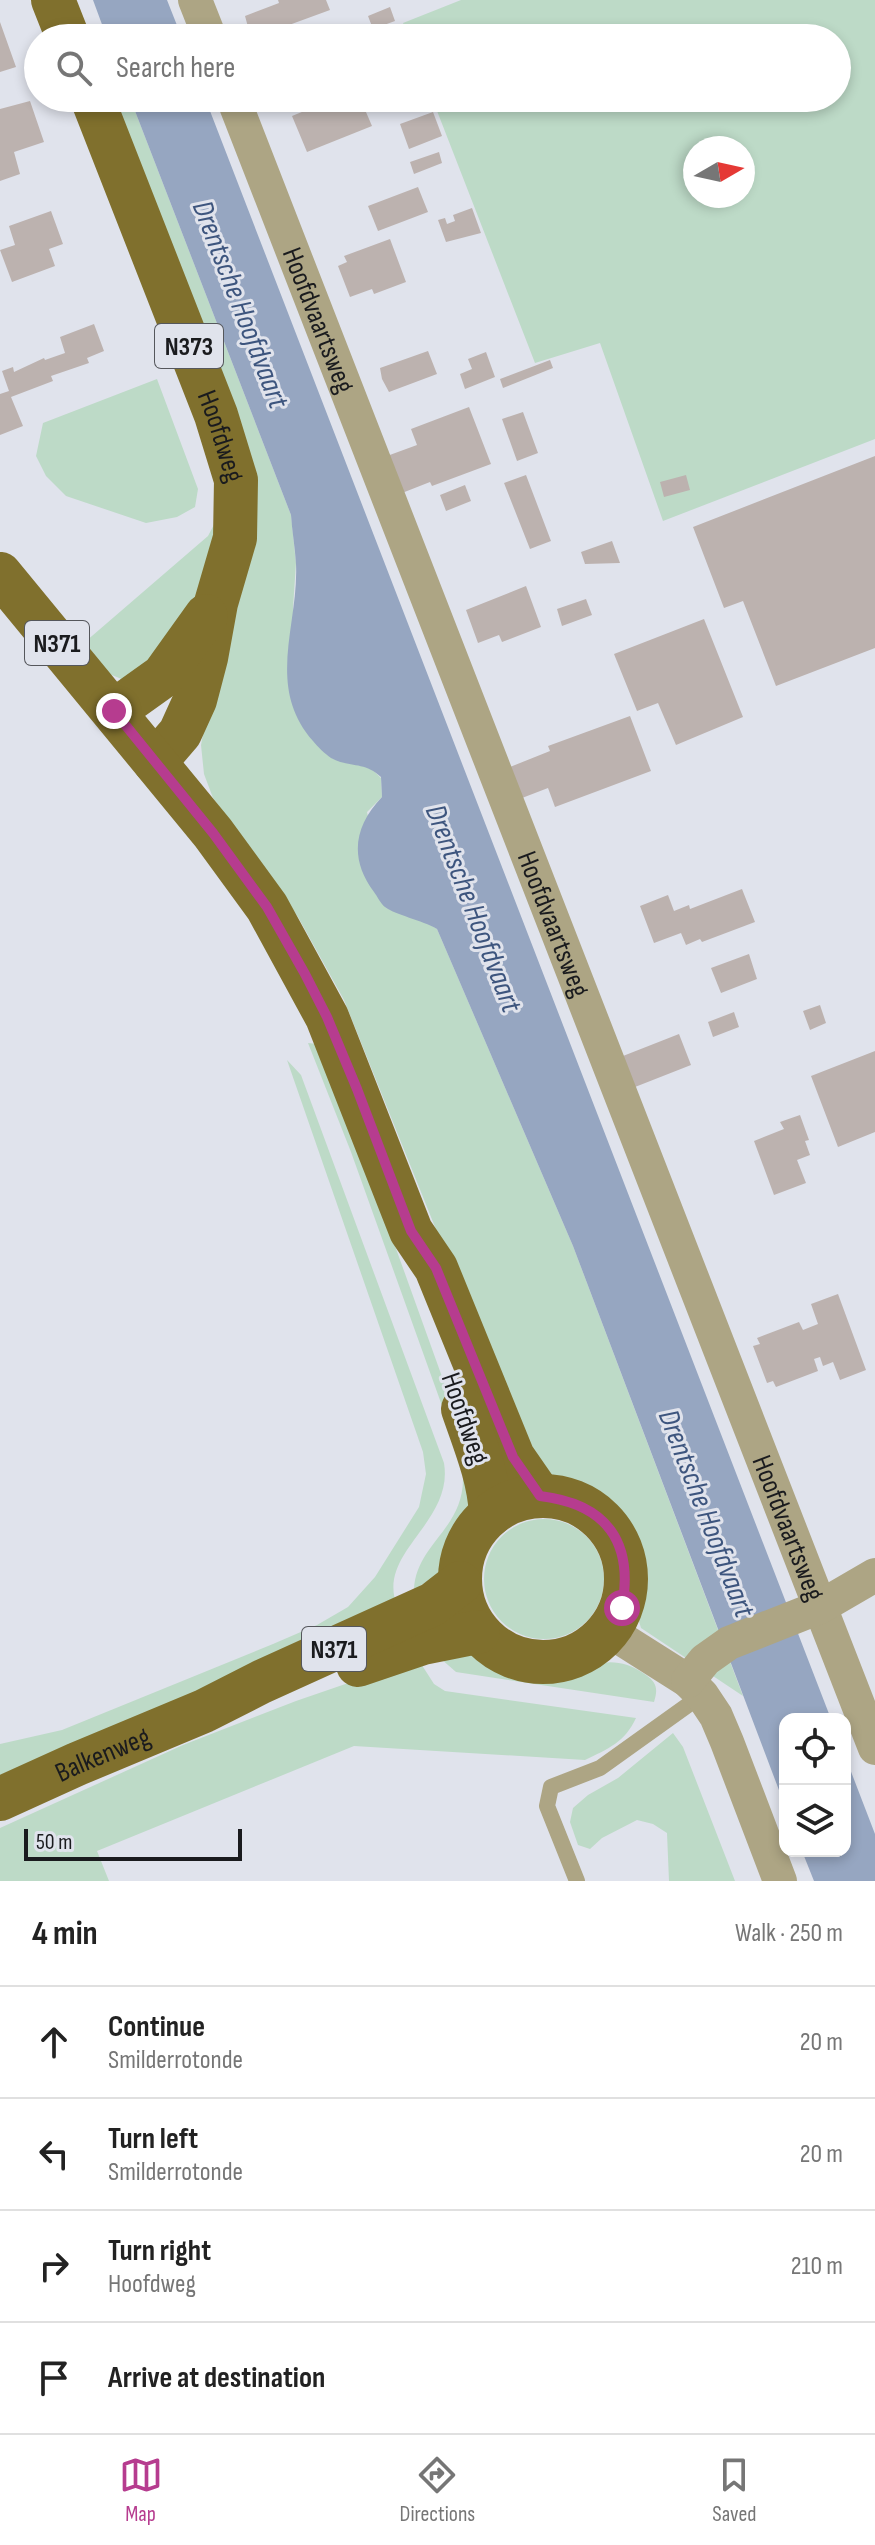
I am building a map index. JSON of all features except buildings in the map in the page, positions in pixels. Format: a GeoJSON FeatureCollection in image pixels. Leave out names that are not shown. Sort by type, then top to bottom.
{"type":"FeatureCollection","features":[{"type":"Feature","properties":{"kind":"main road"},"geometry":{"type":"LineString","coordinates":[[53,0],[62,24]]}},
{"type":"Feature","properties":{"kind":"main road","name":"Hoofdweg"},"geometry":{"type":"LineString","coordinates":[[97,112],[216,415],[236,480],[235,538],[216,603],[195,700],[180,733],[155,762]]}},
{"type":"Feature","properties":{"kind":"main road","name":"Hoofdweg"},"geometry":{"type":"LineString","coordinates":[[0,574],[213,833],[267,907],[327,1017],[411,1231],[436,1268],[513,1457],[540,1496]]}},
{"type":"Feature","properties":{"kind":"main road","name":"Hoofdweg"},"geometry":{"type":"LineString","coordinates":[[114,711],[163,676],[216,603]]}},
{"type":"Feature","properties":{"kind":"main road","name":"Hoofdweg"},"geometry":{"type":"LineString","coordinates":[[411,1231],[415,1274],[482,1461],[491,1514]]}},
{"type":"Feature","properties":{"kind":"main road"},"geometry":{"type":"LineString","coordinates":[[540,1496],[567,1499],[592,1511],[611,1530],[623,1554],[627,1581],[622,1608],[609,1631],[591,1648],[568,1659],[544,1663],[519,1659],[497,1649],[478,1632],[465,1609],[460,1583],[463,1557],[474,1533],[491,1514],[514,1501],[540,1496]]}},
{"type":"Feature","properties":{"kind":"main road","name":"Balkenweg"},"geometry":{"type":"LineString","coordinates":[[0,1799],[204,1711],[433,1604],[460,1583]]}},
{"type":"Feature","properties":{"kind":"main road","name":"Balkenweg"},"geometry":{"type":"LineString","coordinates":[[204,1711],[267,1695],[423,1643],[478,1632]]}},
{"type":"Feature","properties":{"kind":"street"},"geometry":{"type":"LineString","coordinates":[[195,0],[204,24]]}},
{"type":"Feature","properties":{"kind":"street","name":"Hoofdvaartsweg"},"geometry":{"type":"LineString","coordinates":[[238,112],[808,1612],[875,1748]]}},
{"type":"Feature","properties":{"kind":"street"},"geometry":{"type":"LineString","coordinates":[[695,1688],[705,1660],[729,1643],[808,1612],[875,1575]]}},
{"type":"Feature","properties":{"kind":"street"},"geometry":{"type":"LineString","coordinates":[[609,1631],[695,1688],[716,1716],[780,1881]]}},
{"type":"Feature","properties":{"kind":"lane"},"geometry":{"type":"LineString","coordinates":[[577,1881],[547,1806],[551,1787],[600,1768],[695,1688]]}},
{"type":"Feature","properties":{"kind":"green space"},"geometry":{"type":"Polygon","coordinates":[[[461,0],[875,0],[875,439],[663,521],[600,343],[535,363],[437,112],[851,112],[851,24],[403,23],[461,0]]]}},
{"type":"Feature","properties":{"kind":"green space"},"geometry":{"type":"Polygon","coordinates":[[[114,112],[135,112],[291,515],[296,563],[293,608],[332,758],[371,768],[381,778],[382,797],[367,812],[386,908],[424,920],[437,929],[573,1246],[743,1696],[641,1628],[635,1608],[634,1559],[621,1527],[591,1500],[557,1488],[520,1439],[344,1000],[298,917],[213,798],[204,774],[201,745],[244,575],[114,112]]]}},
{"type":"Feature","properties":{"kind":"green space"},"geometry":{"type":"Polygon","coordinates":[[[157,379],[198,489],[195,507],[177,517],[146,523],[66,496],[46,476],[36,456],[43,423],[157,379]]]}},
{"type":"Feature","properties":{"kind":"green space"},"geometry":{"type":"Polygon","coordinates":[[[218,517],[208,577],[174,646],[124,680],[107,673],[85,642],[208,536],[218,517]]]}},
{"type":"Feature","properties":{"kind":"green space"},"geometry":{"type":"Polygon","coordinates":[[[308,1043],[317,1044],[357,1140],[473,1463],[474,1512],[449,1567],[414,1590],[424,1557],[453,1515],[460,1499],[463,1480],[460,1456],[351,1152],[308,1043]]]}},
{"type":"Feature","properties":{"kind":"green space"},"geometry":{"type":"Polygon","coordinates":[[[287,1060],[301,1075],[444,1463],[444,1484],[438,1503],[397,1569],[393,1587],[397,1606],[278,1662],[0,1775],[0,1744],[62,1730],[273,1644],[317,1625],[348,1607],[375,1577],[419,1507],[426,1474],[423,1452],[287,1060]]]}},
{"type":"Feature","properties":{"kind":"green space"},"geometry":{"type":"Polygon","coordinates":[[[544,1519],[567,1524],[586,1537],[599,1556],[604,1579],[599,1602],[586,1621],[567,1634],[544,1639],[521,1634],[502,1621],[489,1602],[484,1579],[489,1556],[502,1537],[521,1524],[544,1519]]]}},
{"type":"Feature","properties":{"kind":"green space"},"geometry":{"type":"Polygon","coordinates":[[[472,1650],[537,1673],[618,1663],[650,1678],[656,1687],[654,1702],[456,1672],[440,1658],[472,1650]]]}},
{"type":"Feature","properties":{"kind":"green space"},"geometry":{"type":"Polygon","coordinates":[[[418,1659],[434,1684],[445,1691],[636,1718],[621,1739],[585,1760],[354,1746],[97,1851],[109,1881],[0,1881],[0,1828],[183,1745],[296,1701],[418,1659]]]}},
{"type":"Feature","properties":{"kind":"green space"},"geometry":{"type":"Polygon","coordinates":[[[673,1733],[683,1747],[735,1881],[669,1881],[667,1833],[653,1824],[637,1820],[602,1838],[590,1849],[578,1845],[570,1822],[573,1808],[588,1795],[618,1778],[673,1733]]]}},
{"type":"Feature","properties":{"kind":"water"},"geometry":{"type":"Polygon","coordinates":[[[93,0],[167,0],[176,24],[102,24],[93,0]]]}},
{"type":"Feature","properties":{"kind":"water","name":"Drentsche Hoofdvaart"},"geometry":{"type":"Polygon","coordinates":[[[135,112],[210,112],[829,1713],[779,1713],[779,1790],[573,1246],[437,929],[385,907],[366,880],[358,855],[358,843],[365,819],[382,797],[381,777],[369,769],[331,758],[315,743],[299,720],[287,677],[296,564],[291,515],[135,112]]]}},
{"type":"Feature","properties":{"kind":"water"},"geometry":{"type":"Polygon","coordinates":[[[851,1772],[875,1834],[875,1881],[814,1881],[804,1857],[851,1857],[851,1772]]]}},
{"type":"Feature","properties":{"kind":"route"},"geometry":{"type":"LineString","coordinates":[[114,711],[213,833],[267,907],[305,974],[357,1089],[411,1231],[436,1268],[513,1457],[540,1496],[567,1499],[592,1511],[611,1530],[623,1554],[627,1581],[622,1608]]}}]}
